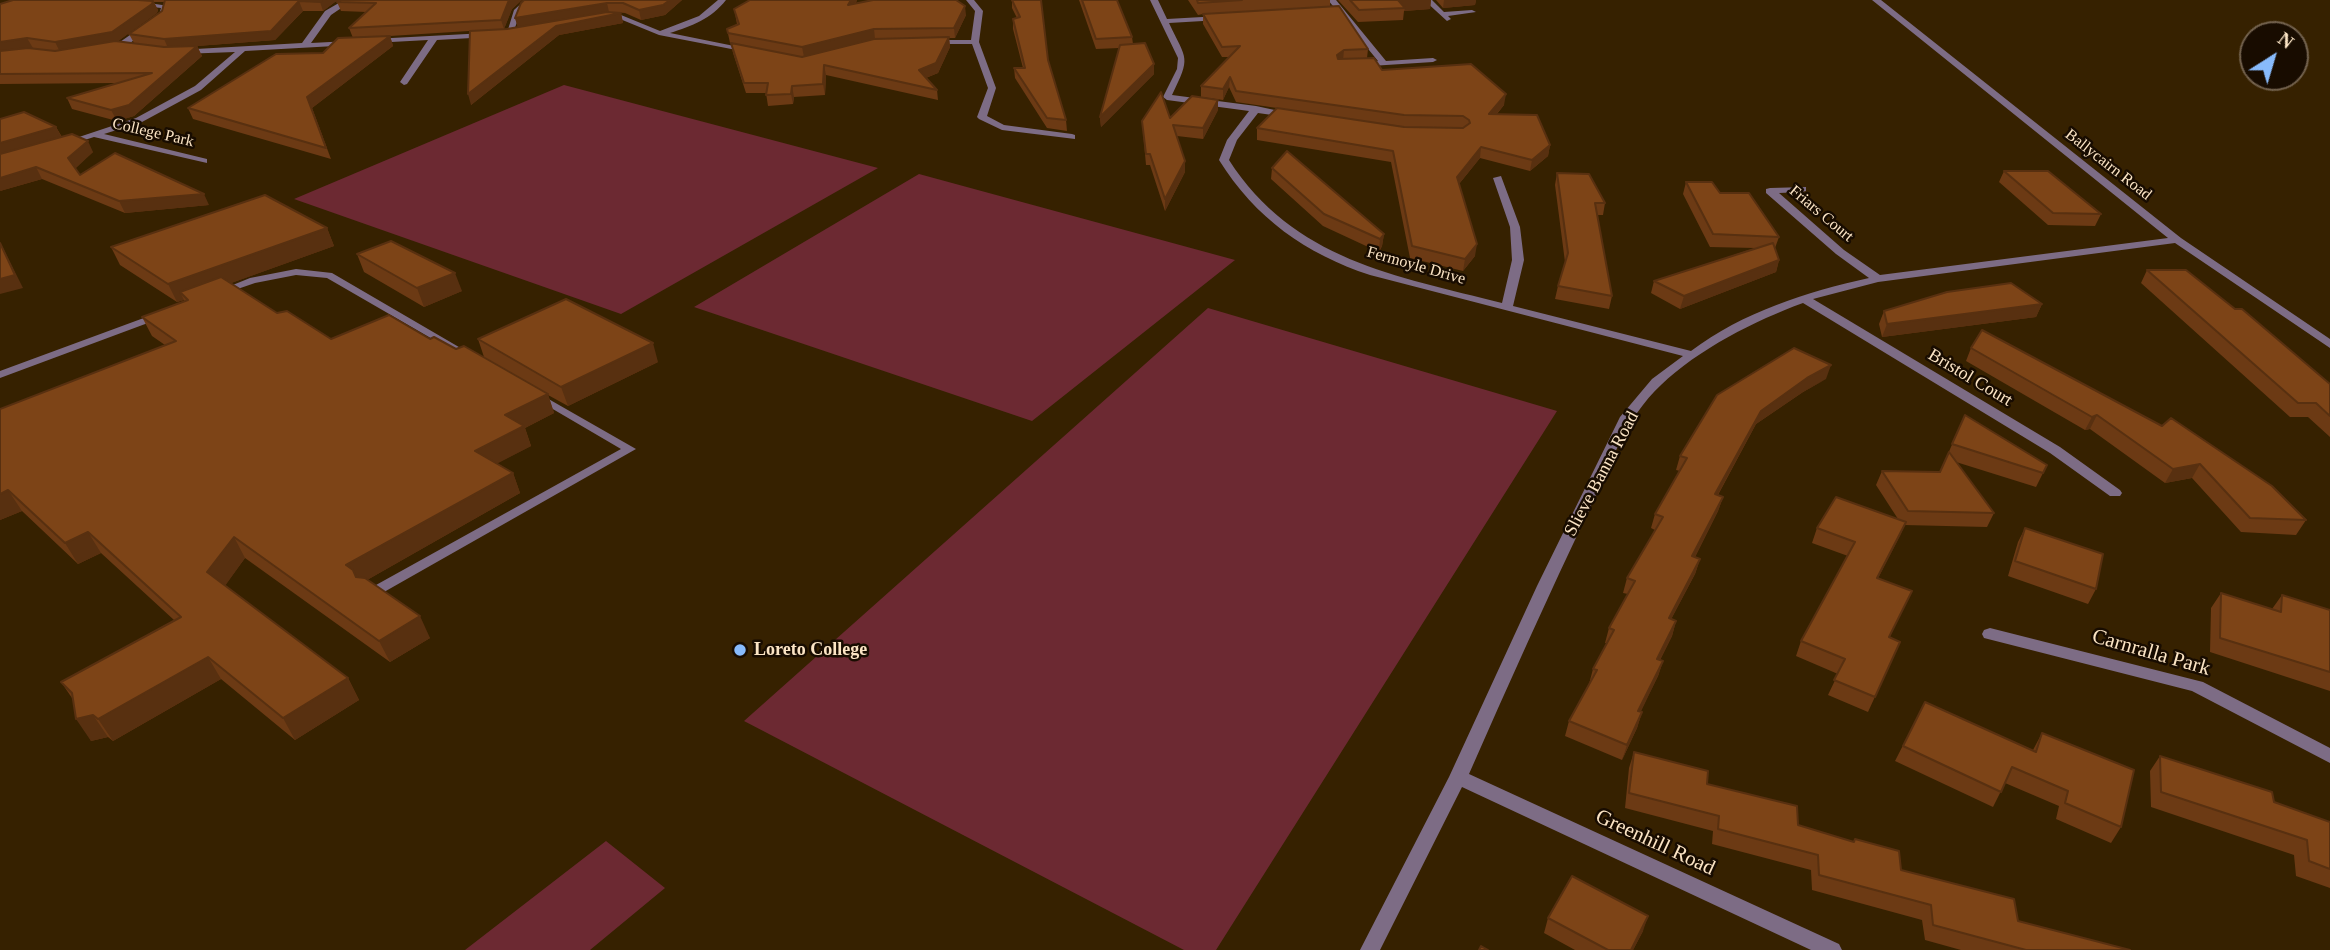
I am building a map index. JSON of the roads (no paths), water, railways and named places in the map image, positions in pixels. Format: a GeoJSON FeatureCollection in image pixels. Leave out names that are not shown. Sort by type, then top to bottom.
{"type":"FeatureCollection","features":[{"type":"Feature","properties":{"kind":"street"},"geometry":{"type":"LineString","coordinates":[[305,45],[328,13],[349,0]]}},
{"type":"Feature","properties":{"kind":"street"},"geometry":{"type":"LineString","coordinates":[[509,34],[518,10],[530,0]]}},
{"type":"Feature","properties":{"kind":"street"},"geometry":{"type":"LineString","coordinates":[[659,33],[696,22],[715,10],[722,0]]}},
{"type":"Feature","properties":{"kind":"street"},"geometry":{"type":"LineString","coordinates":[[970,0],[979,11],[975,41],[992,88],[982,117],[1002,127],[1072,137]]}},
{"type":"Feature","properties":{"kind":"street"},"geometry":{"type":"LineString","coordinates":[[1154,0],[1182,58],[1181,69],[1167,97],[1309,117]]}},
{"type":"Feature","properties":{"kind":"street"},"geometry":{"type":"LineString","coordinates":[[1332,0],[1384,63]]}},
{"type":"Feature","properties":{"kind":"street"},"geometry":{"type":"LineString","coordinates":[[1428,0],[1445,17],[1472,12]]}},
{"type":"Feature","properties":{"kind":"street","name":"Ballycairn Road"},"geometry":{"type":"LineString","coordinates":[[1876,0],[2177,240],[2330,344]]}},
{"type":"Feature","properties":{"kind":"street"},"geometry":{"type":"LineString","coordinates":[[120,46],[162,16],[165,6],[129,2]]}},
{"type":"Feature","properties":{"kind":"street"},"geometry":{"type":"LineString","coordinates":[[1327,11],[1341,11]]}},
{"type":"Feature","properties":{"kind":"street"},"geometry":{"type":"LineString","coordinates":[[596,20],[621,17],[659,33],[764,55]]}},
{"type":"Feature","properties":{"kind":"street"},"geometry":{"type":"LineString","coordinates":[[1166,21],[1233,17]]}},
{"type":"Feature","properties":{"kind":"street"},"geometry":{"type":"LineString","coordinates":[[168,53],[521,32]]}},
{"type":"Feature","properties":{"kind":"street"},"geometry":{"type":"LineString","coordinates":[[404,82],[434,38]]}},
{"type":"Feature","properties":{"kind":"street"},"geometry":{"type":"LineString","coordinates":[[925,43],[975,41]]}},
{"type":"Feature","properties":{"kind":"street"},"geometry":{"type":"LineString","coordinates":[[107,48],[132,48]]}},
{"type":"Feature","properties":{"kind":"street","name":"College Park"},"geometry":{"type":"LineString","coordinates":[[59,145],[139,120],[198,88],[243,50]]}},
{"type":"Feature","properties":{"kind":"street"},"geometry":{"type":"LineString","coordinates":[[1343,66],[1433,60]]}},
{"type":"Feature","properties":{"kind":"street","name":"Fermoyle Drive"},"geometry":{"type":"LineString","coordinates":[[1256,109],[1232,140],[1224,160],[1238,184],[1287,231],[1326,254],[1378,274],[1693,355]]}},
{"type":"Feature","properties":{"kind":"street","name":"College Park"},"geometry":{"type":"LineString","coordinates":[[94,135],[204,161]]}},
{"type":"Feature","properties":{"kind":"street"},"geometry":{"type":"LineString","coordinates":[[1498,178],[1515,227],[1518,260],[1507,308]]}},
{"type":"Feature","properties":{"kind":"street","name":"Friars Court"},"geometry":{"type":"LineString","coordinates":[[1802,189],[1770,191],[1840,252],[1878,279]]}},
{"type":"Feature","properties":{"kind":"street","name":"Slieve Banna Road"},"geometry":{"type":"LineString","coordinates":[[1370,950],[1458,777],[1545,586],[1627,417],[1656,382],[1693,355],[1772,310],[1804,299],[1878,279],[2177,240]]}},
{"type":"Feature","properties":{"kind":"street","name":"Bristol Court"},"geometry":{"type":"LineString","coordinates":[[1804,299],[2055,450],[2115,493]]}},
{"type":"Feature","properties":{"kind":"street","name":"Carnralla Park"},"geometry":{"type":"LineString","coordinates":[[1990,634],[2197,686],[2330,756]]}},
{"type":"Feature","properties":{"kind":"street","name":"Greenhill Road"},"geometry":{"type":"LineString","coordinates":[[1458,777],[1832,950]]}},
{"type":"Feature","properties":{"kind":"lane"},"geometry":{"type":"LineString","coordinates":[[214,294],[253,280],[296,272],[329,275],[487,366]]}},
{"type":"Feature","properties":{"kind":"lane"},"geometry":{"type":"LineString","coordinates":[[0,376],[175,309]]}},
{"type":"Feature","properties":{"kind":"lane"},"geometry":{"type":"LineString","coordinates":[[372,593],[630,449],[532,392]]}},
{"type":"Feature","properties":{"kind":"place","name":"Loreto College"},"geometry":{"type":"Point","coordinates":[740,650]}}]}
